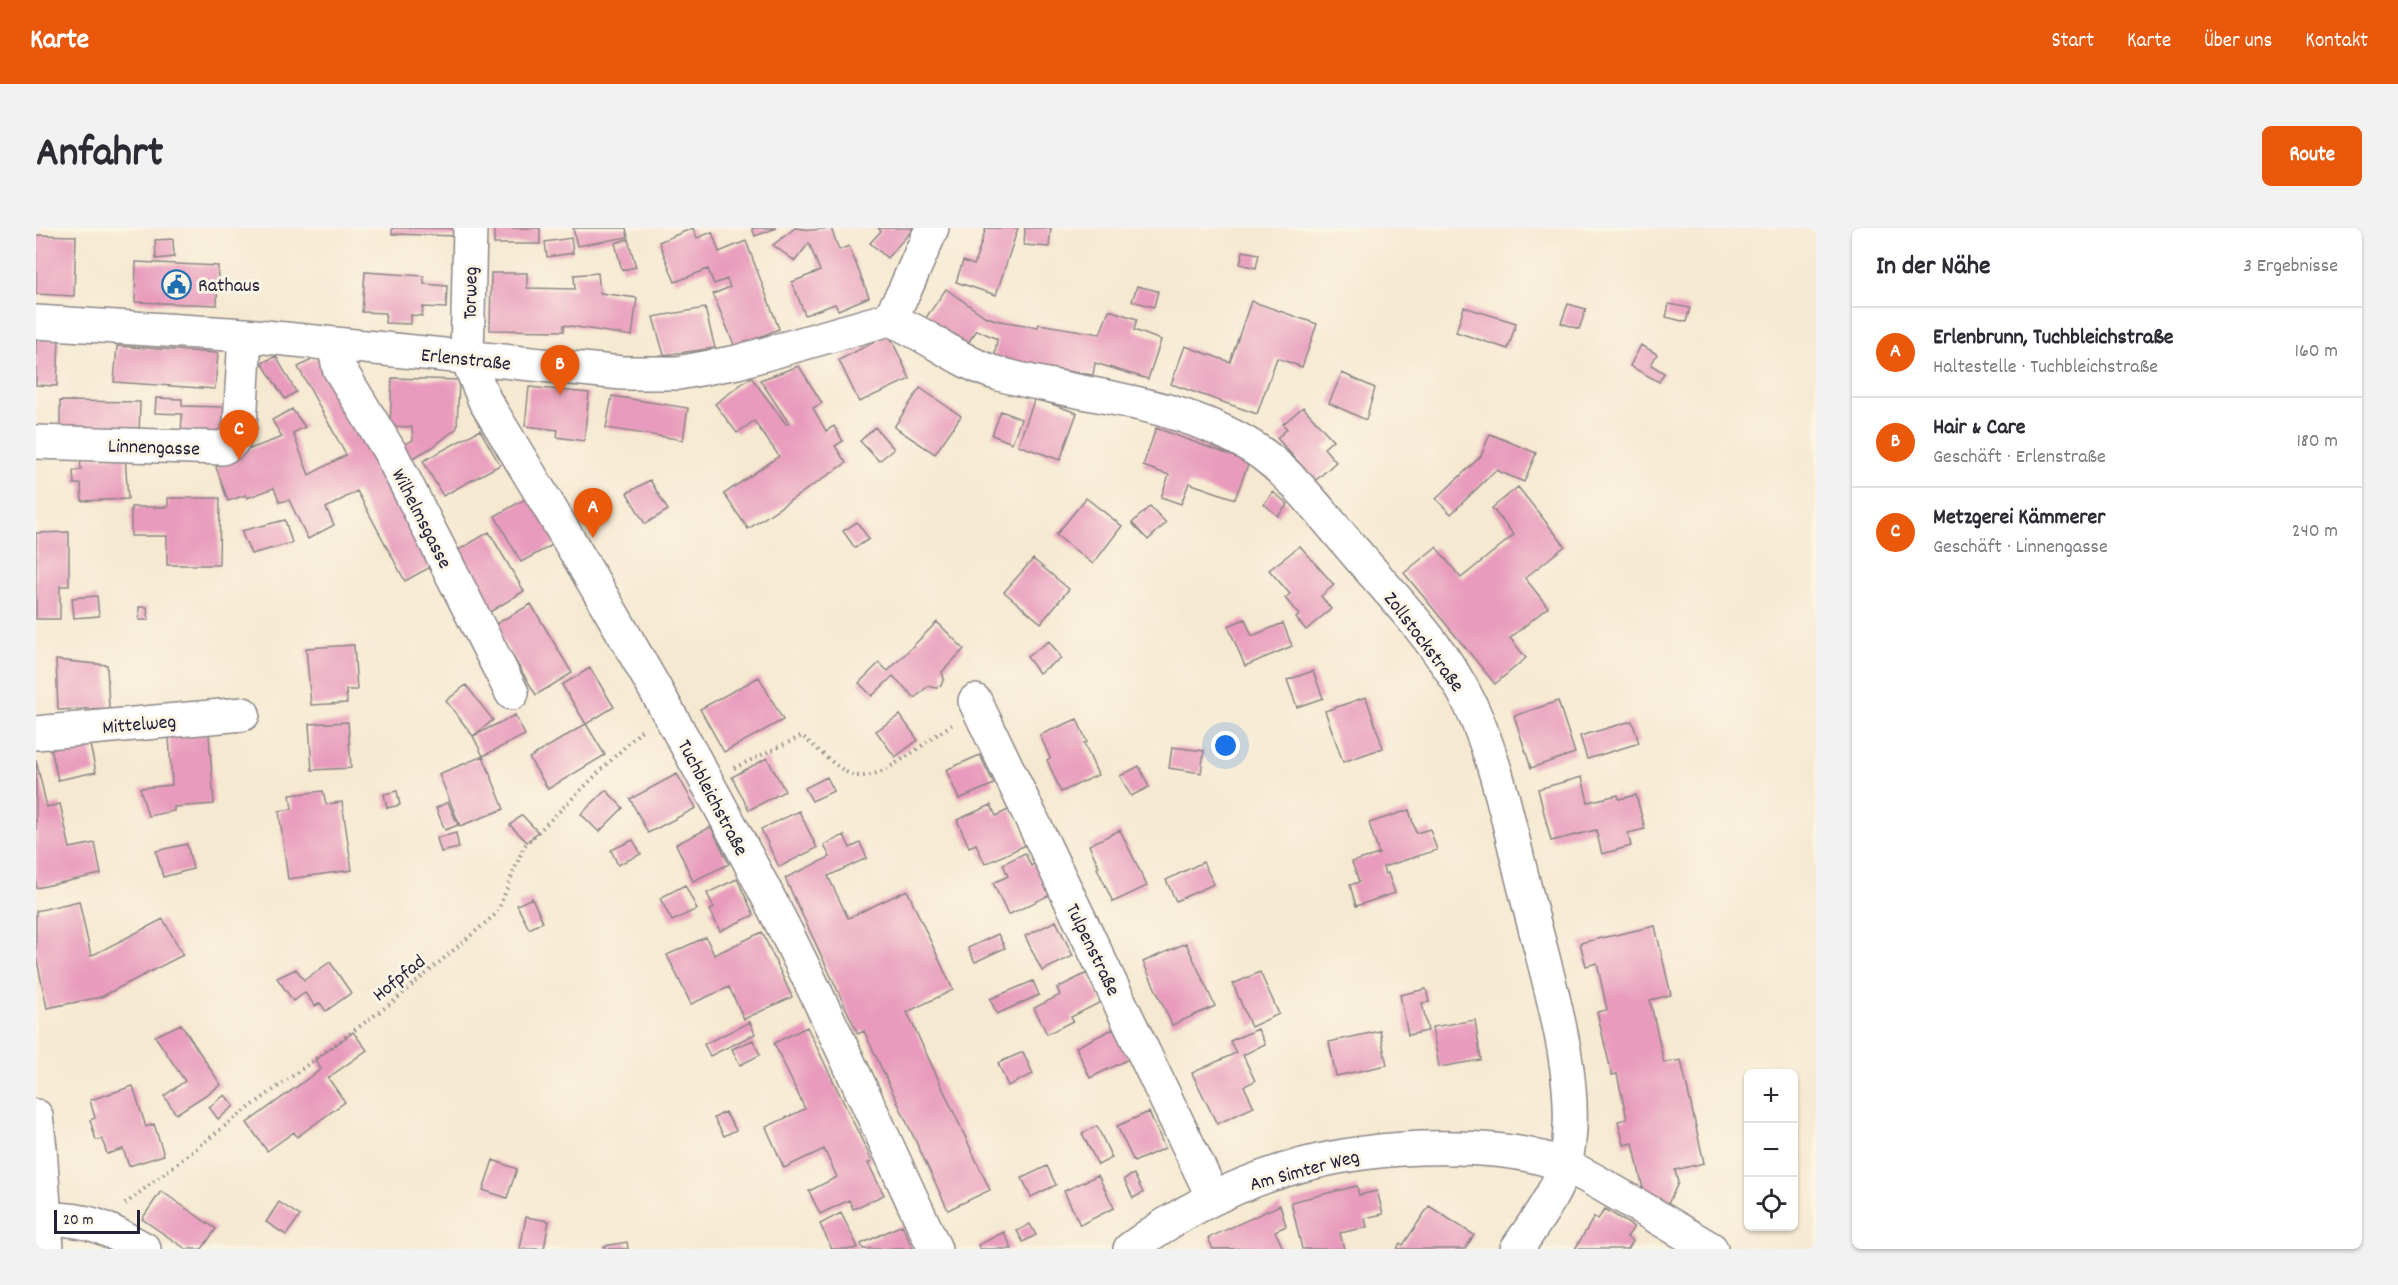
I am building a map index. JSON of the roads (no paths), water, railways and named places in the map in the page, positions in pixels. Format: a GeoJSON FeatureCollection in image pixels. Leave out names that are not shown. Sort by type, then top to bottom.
{"type":"FeatureCollection","features":[{"type":"Feature","properties":{"kind":"street","name":"Torweg"},"geometry":{"type":"LineString","coordinates":[[467,358],[470,228]]}},
{"type":"Feature","properties":{"kind":"street"},"geometry":{"type":"LineString","coordinates":[[889,319],[912,275],[932,228]]}},
{"type":"Feature","properties":{"kind":"street","name":"Erlenstraße"},"geometry":{"type":"LineString","coordinates":[[36,322],[245,335],[622,373],[678,374],[736,362],[889,319]]}},
{"type":"Feature","properties":{"kind":"street","name":"Zollstockstraße"},"geometry":{"type":"LineString","coordinates":[[889,319],[903,324],[971,364],[998,374],[1154,408],[1196,421],[1256,450],[1282,472],[1319,510],[1414,621],[1446,664],[1468,700],[1488,749],[1502,798],[1566,1064],[1570,1105],[1569,1139],[1564,1166],[1549,1200],[1517,1249]]}},
{"type":"Feature","properties":{"kind":"street","name":"Linnengasse"},"geometry":{"type":"LineString","coordinates":[[36,442],[222,448],[231,444],[240,425],[245,335]]}},
{"type":"Feature","properties":{"kind":"street","name":"Wilhelmsgasse"},"geometry":{"type":"LineString","coordinates":[[334,344],[339,368],[390,452],[512,693]]}},
{"type":"Feature","properties":{"kind":"street","name":"Tuchbleichstraße"},"geometry":{"type":"LineString","coordinates":[[467,358],[485,401],[576,548],[667,708],[785,931],[935,1249]]}},
{"type":"Feature","properties":{"kind":"street","name":"Tulpenstraße"},"geometry":{"type":"LineString","coordinates":[[977,706],[1213,1197]]}},
{"type":"Feature","properties":{"kind":"street","name":"Mittelweg"},"geometry":{"type":"LineString","coordinates":[[36,733],[243,714]]}},
{"type":"Feature","properties":{"kind":"street"},"geometry":{"type":"LineString","coordinates":[[36,1116],[46,1234],[69,1218],[99,1225],[144,1249]]}},
{"type":"Feature","properties":{"kind":"street","name":"Am Simter Weg"},"geometry":{"type":"LineString","coordinates":[[1130,1249],[1175,1218],[1213,1197],[1262,1177],[1343,1155],[1396,1149],[1473,1149],[1524,1154],[1564,1166],[1594,1180],[1711,1249]]}},
{"type":"Feature","properties":{"kind":"place","name":"Rathaus"},"geometry":{"type":"Point","coordinates":[177,284]}},
{"type":"Feature","properties":{"kind":"place","name":"Hair & Care"},"geometry":{"type":"Point","coordinates":[560,395]}},
{"type":"Feature","properties":{"kind":"place","name":"Metzgerei Kämmerer"},"geometry":{"type":"Point","coordinates":[239,460]}},
{"type":"Feature","properties":{"kind":"place","name":"Erlenbrunn, Tuchbleichstraße"},"geometry":{"type":"Point","coordinates":[593,538]}}]}
